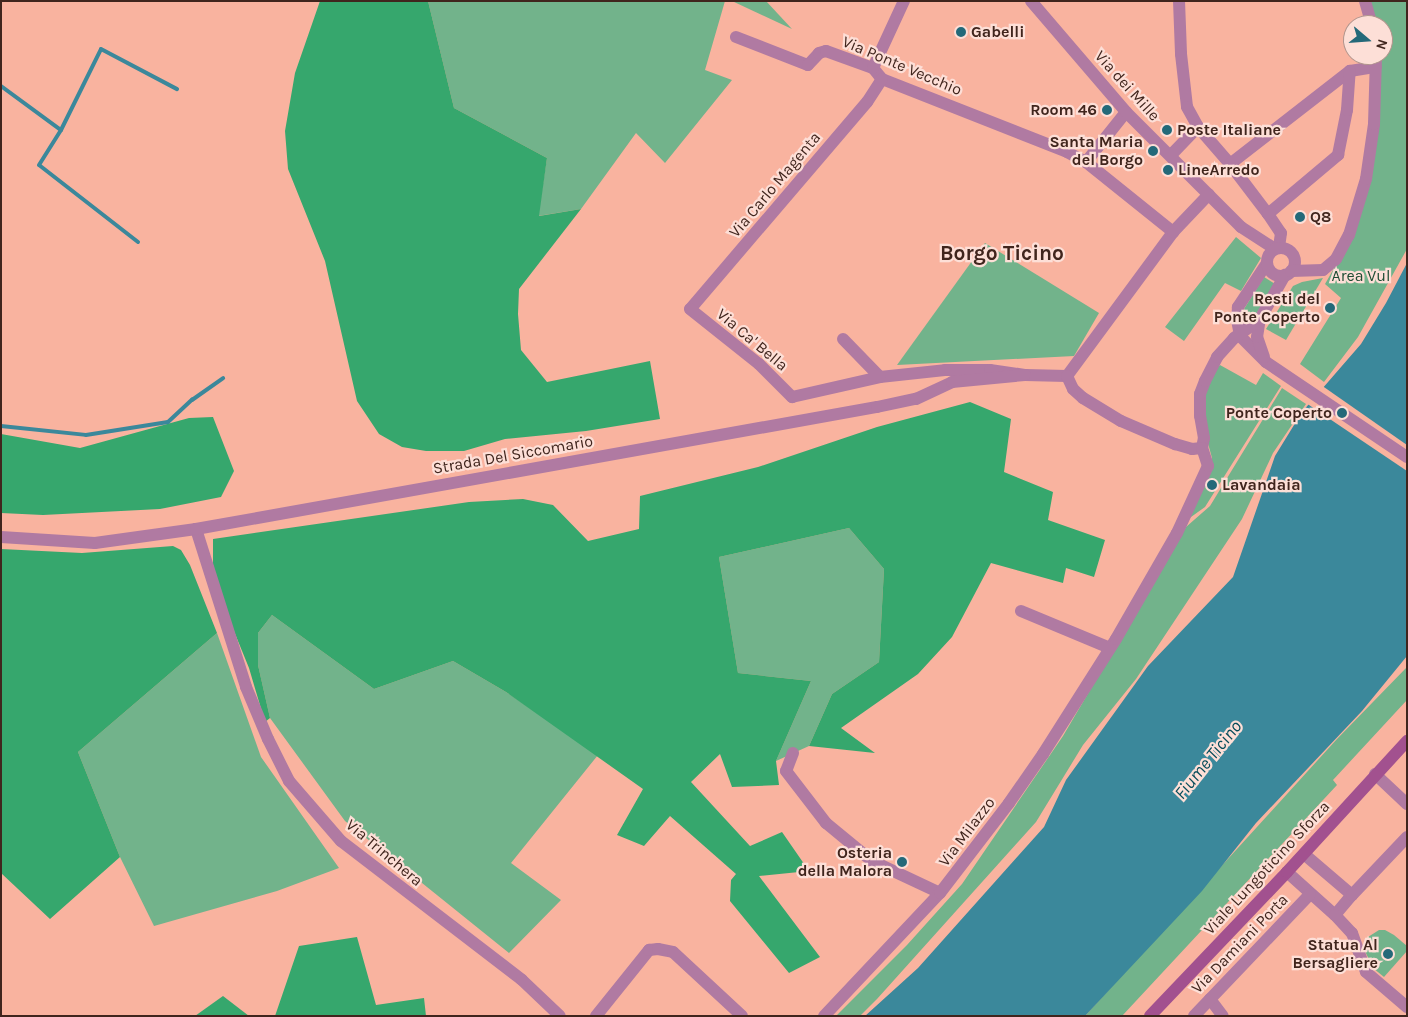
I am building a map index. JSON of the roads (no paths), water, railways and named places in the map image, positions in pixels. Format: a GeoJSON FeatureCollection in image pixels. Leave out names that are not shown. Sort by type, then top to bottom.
{"type":"FeatureCollection","features":[{"type":"Feature","properties":{"kind":"main road","name":"Viale Lungoticino Sforza"},"geometry":{"type":"LineString","coordinates":[[1150,1016],[1304,854],[1407,741]]}},
{"type":"Feature","properties":{"kind":"street"},"geometry":{"type":"LineString","coordinates":[[873,68],[904,1]]}},
{"type":"Feature","properties":{"kind":"street","name":"Via dei Mille"},"geometry":{"type":"LineString","coordinates":[[1031,1],[1126,112],[1272,254]]}},
{"type":"Feature","properties":{"kind":"street"},"geometry":{"type":"LineString","coordinates":[[1179,1],[1181,54],[1188,107],[1198,127],[1230,164],[1281,233],[1272,254],[1238,307],[1238,333],[1266,362],[1407,457]]}},
{"type":"Feature","properties":{"kind":"street"},"geometry":{"type":"LineString","coordinates":[[1365,1],[1369,15]]}},
{"type":"Feature","properties":{"kind":"street","name":"Via Ponte Vecchio"},"geometry":{"type":"LineString","coordinates":[[736,37],[808,65],[819,53],[826,52],[873,68],[882,79],[1032,137],[1086,162],[1172,232]]}},
{"type":"Feature","properties":{"kind":"street"},"geometry":{"type":"LineString","coordinates":[[1230,164],[1350,71],[1366,65]]}},
{"type":"Feature","properties":{"kind":"street"},"geometry":{"type":"LineString","coordinates":[[1272,254],[1273,273],[1290,268],[1323,270],[1336,259],[1350,235],[1366,179],[1374,124],[1376,65]]}},
{"type":"Feature","properties":{"kind":"street"},"geometry":{"type":"LineString","coordinates":[[1268,214],[1338,155],[1347,110],[1350,71]]}},
{"type":"Feature","properties":{"kind":"street","name":"Via Carlo Magenta"},"geometry":{"type":"LineString","coordinates":[[690,309],[867,102],[882,79]]}},
{"type":"Feature","properties":{"kind":"street"},"geometry":{"type":"LineString","coordinates":[[1086,162],[1126,112]]}},
{"type":"Feature","properties":{"kind":"street"},"geometry":{"type":"LineString","coordinates":[[1171,155],[1198,127]]}},
{"type":"Feature","properties":{"kind":"street"},"geometry":{"type":"LineString","coordinates":[[1202,448],[1192,449],[1175,444],[1121,421],[1083,398],[1073,389],[1067,376],[1172,232],[1209,194]]}},
{"type":"Feature","properties":{"kind":"street"},"geometry":{"type":"LineString","coordinates":[[1266,362],[1257,337],[1260,320],[1290,268],[1288,249],[1272,254]]}},
{"type":"Feature","properties":{"kind":"street","name":"Via Ca' Bella"},"geometry":{"type":"LineString","coordinates":[[690,309],[759,364],[792,397],[880,377],[946,370],[990,370],[1025,375],[1067,376]]}},
{"type":"Feature","properties":{"kind":"street","name":"Via Milazzo"},"geometry":{"type":"LineString","coordinates":[[824,1016],[940,893],[1026,779],[1110,648],[1177,533],[1208,466],[1202,448],[1204,438],[1200,416],[1200,394],[1205,380],[1218,357],[1238,333],[1250,328],[1260,320]]}},
{"type":"Feature","properties":{"kind":"street"},"geometry":{"type":"LineString","coordinates":[[1238,333],[1247,336],[1260,348]]}},
{"type":"Feature","properties":{"kind":"street"},"geometry":{"type":"LineString","coordinates":[[843,339],[880,377]]}},
{"type":"Feature","properties":{"kind":"street","name":"Strada Del Siccomario"},"geometry":{"type":"LineString","coordinates":[[1,537],[95,543],[196,529],[877,407],[916,399],[952,382],[1025,375]]}},
{"type":"Feature","properties":{"kind":"street","name":"Via Trinchera"},"geometry":{"type":"LineString","coordinates":[[196,529],[246,687],[268,739],[289,781],[341,841],[522,980],[560,1016]]}},
{"type":"Feature","properties":{"kind":"street"},"geometry":{"type":"LineString","coordinates":[[1021,611],[1110,648]]}},
{"type":"Feature","properties":{"kind":"street"},"geometry":{"type":"LineString","coordinates":[[793,753],[786,772],[826,823],[872,860],[940,893]]}},
{"type":"Feature","properties":{"kind":"street"},"geometry":{"type":"LineString","coordinates":[[1375,774],[1407,804]]}},
{"type":"Feature","properties":{"kind":"street"},"geometry":{"type":"LineString","coordinates":[[1335,915],[1407,837]]}},
{"type":"Feature","properties":{"kind":"street"},"geometry":{"type":"LineString","coordinates":[[1304,854],[1352,895]]}},
{"type":"Feature","properties":{"kind":"street"},"geometry":{"type":"LineString","coordinates":[[1287,872],[1352,933],[1366,972],[1407,1007]]}},
{"type":"Feature","properties":{"kind":"street","name":"Via Damiani Porta"},"geometry":{"type":"LineString","coordinates":[[1194,1016],[1310,894]]}},
{"type":"Feature","properties":{"kind":"street"},"geometry":{"type":"LineString","coordinates":[[596,1016],[649,950],[658,949],[673,952],[742,1016]]}},
{"type":"Feature","properties":{"kind":"street"},"geometry":{"type":"LineString","coordinates":[[1210,999],[1223,1016]]}},
{"type":"Feature","properties":{"kind":"water","name":"Fiume Ticino"},"geometry":{"type":"Polygon","coordinates":[[[1407,263],[1407,656],[1362,711],[1256,823],[1202,891],[1085,1016],[865,1016],[918,968],[1044,827],[1066,780],[1148,666],[1233,577],[1275,456],[1302,412],[1361,344],[1407,263]]]}},
{"type":"Feature","properties":{"kind":"waterway"},"geometry":{"type":"LineString","coordinates":[[138,242],[39,165],[61,130],[101,49],[177,89]]}},
{"type":"Feature","properties":{"kind":"waterway"},"geometry":{"type":"LineString","coordinates":[[1,86],[61,130]]}},
{"type":"Feature","properties":{"kind":"waterway"},"geometry":{"type":"LineString","coordinates":[[1,426],[86,435],[168,422],[192,400],[223,378]]}},
{"type":"Feature","properties":{"kind":"place","name":"Gabelli"},"geometry":{"type":"Point","coordinates":[961,32]}},
{"type":"Feature","properties":{"kind":"place","name":"Room 46"},"geometry":{"type":"Point","coordinates":[1107,110]}},
{"type":"Feature","properties":{"kind":"place","name":"Poste Italiane"},"geometry":{"type":"Point","coordinates":[1167,130]}},
{"type":"Feature","properties":{"kind":"place","name":"Santa Maria del Borgo"},"geometry":{"type":"Point","coordinates":[1153,151]}},
{"type":"Feature","properties":{"kind":"place","name":"LineArredo"},"geometry":{"type":"Point","coordinates":[1168,170]}},
{"type":"Feature","properties":{"kind":"place","name":"Q8"},"geometry":{"type":"Point","coordinates":[1300,217]}},
{"type":"Feature","properties":{"kind":"place","name":"Resti del Ponte Coperto"},"geometry":{"type":"Point","coordinates":[1330,308]}},
{"type":"Feature","properties":{"kind":"place","name":"Ponte Coperto"},"geometry":{"type":"Point","coordinates":[1342,413]}},
{"type":"Feature","properties":{"kind":"place","name":"Lavandaia"},"geometry":{"type":"Point","coordinates":[1212,485]}},
{"type":"Feature","properties":{"kind":"place","name":"Osteria della Malora"},"geometry":{"type":"Point","coordinates":[902,862]}},
{"type":"Feature","properties":{"kind":"place","name":"Statua Al Bersagliere"},"geometry":{"type":"Point","coordinates":[1388,954]}},
{"type":"Feature","properties":{"kind":"district","name":"Borgo Ticino"},"geometry":{"type":"Point","coordinates":[1002,253]}},
{"type":"Feature","properties":{"kind":"park label","name":"Area Vul"},"geometry":{"type":"Point","coordinates":[1361,276]}}]}
